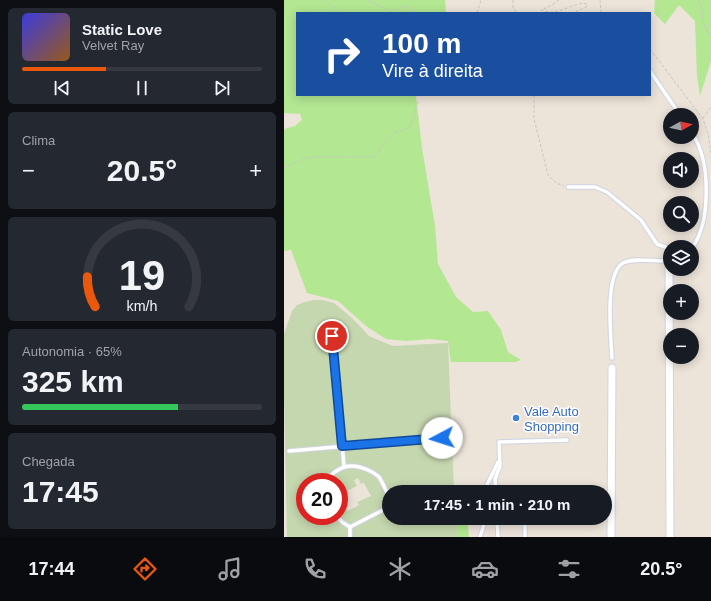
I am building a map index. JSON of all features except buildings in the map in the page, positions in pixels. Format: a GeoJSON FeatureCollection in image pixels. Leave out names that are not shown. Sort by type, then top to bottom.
{"type":"FeatureCollection","features":[{"type":"Feature","properties":{"kind":"street"},"geometry":{"type":"LineString","coordinates":[[669,276],[670,537]]}},
{"type":"Feature","properties":{"kind":"street"},"geometry":{"type":"LineString","coordinates":[[610,537],[612,368]]}},
{"type":"Feature","properties":{"kind":"lane"},"geometry":{"type":"LineString","coordinates":[[651,72],[675,108]]}},
{"type":"Feature","properties":{"kind":"lane"},"geometry":{"type":"LineString","coordinates":[[698,144],[705,169],[708,198],[704,227],[698,240]]}},
{"type":"Feature","properties":{"kind":"lane"},"geometry":{"type":"LineString","coordinates":[[568,187],[595,187],[607,192],[641,220],[657,244],[663,246]]}},
{"type":"Feature","properties":{"kind":"lane"},"geometry":{"type":"LineString","coordinates":[[612,358],[610,309],[611,284],[614,275],[623,263],[630,261],[663,261]]}},
{"type":"Feature","properties":{"kind":"lane"},"geometry":{"type":"LineString","coordinates":[[332,336],[344,466]]}},
{"type":"Feature","properties":{"kind":"lane"},"geometry":{"type":"LineString","coordinates":[[289,451],[442,438]]}},
{"type":"Feature","properties":{"kind":"lane"},"geometry":{"type":"LineString","coordinates":[[495,485],[495,479],[497,476],[500,459],[499,442],[567,440]]}},
{"type":"Feature","properties":{"kind":"lane"},"geometry":{"type":"LineString","coordinates":[[487,485],[500,459]]}},
{"type":"Feature","properties":{"kind":"lane"},"geometry":{"type":"LineString","coordinates":[[334,473],[344,466],[360,466],[376,474],[383,485]]}},
{"type":"Feature","properties":{"kind":"lane"},"geometry":{"type":"LineString","coordinates":[[492,475],[497,476]]}},
{"type":"Feature","properties":{"kind":"lane"},"geometry":{"type":"LineString","coordinates":[[350,527],[382,511]]}},
{"type":"Feature","properties":{"kind":"lane"},"geometry":{"type":"LineString","coordinates":[[480,537],[484,525]]}},
{"type":"Feature","properties":{"kind":"lane"},"geometry":{"type":"LineString","coordinates":[[497,525],[498,537]]}},
{"type":"Feature","properties":{"kind":"lane"},"geometry":{"type":"LineString","coordinates":[[525,525],[525,537]]}},
{"type":"Feature","properties":{"kind":"lane"},"geometry":{"type":"LineString","coordinates":[[350,527],[350,537]]}},
{"type":"Feature","properties":{"kind":"path"},"geometry":{"type":"LineString","coordinates":[[325,0],[338,12]]}},
{"type":"Feature","properties":{"kind":"path"},"geometry":{"type":"LineString","coordinates":[[367,0],[390,11],[408,6],[415,12]]}},
{"type":"Feature","properties":{"kind":"path"},"geometry":{"type":"LineString","coordinates":[[477,12],[481,0]]}},
{"type":"Feature","properties":{"kind":"path"},"geometry":{"type":"LineString","coordinates":[[513,0],[513,8],[516,12]]}},
{"type":"Feature","properties":{"kind":"path"},"geometry":{"type":"LineString","coordinates":[[559,0],[552,6],[541,10],[546,12],[566,10],[583,2],[588,4],[586,7],[575,12]]}},
{"type":"Feature","properties":{"kind":"path"},"geometry":{"type":"LineString","coordinates":[[600,0],[601,12]]}},
{"type":"Feature","properties":{"kind":"path"},"geometry":{"type":"LineString","coordinates":[[699,0],[703,8],[702,18],[704,27],[709,34],[711,34]]}},
{"type":"Feature","properties":{"kind":"path"},"geometry":{"type":"LineString","coordinates":[[651,50],[703,118],[708,134],[711,154]]}},
{"type":"Feature","properties":{"kind":"path"},"geometry":{"type":"LineString","coordinates":[[284,168],[307,157],[374,157],[392,134],[410,127],[418,102],[414,96]]}},
{"type":"Feature","properties":{"kind":"path"},"geometry":{"type":"LineString","coordinates":[[534,96],[534,119],[548,176],[556,183],[568,187]]}},
{"type":"Feature","properties":{"kind":"path"},"geometry":{"type":"LineString","coordinates":[[703,118],[711,107]]}},
{"type":"Feature","properties":{"kind":"green space"},"geometry":{"type":"Polygon","coordinates":[[[284,0],[445,0],[446,12],[296,12],[296,96],[416,96],[422,148],[435,226],[438,264],[456,297],[473,312],[488,311],[501,330],[508,352],[521,360],[515,362],[451,362],[448,341],[430,339],[406,341],[386,339],[366,326],[338,301],[307,293],[291,250],[284,251],[284,129],[295,126],[302,120],[300,114],[284,113],[284,0]]]}},
{"type":"Feature","properties":{"kind":"green space"},"geometry":{"type":"Polygon","coordinates":[[[655,0],[711,0],[711,61],[700,96],[697,75],[695,21],[679,5],[665,24],[654,13],[655,0]]]}},
{"type":"Feature","properties":{"kind":"green space"},"geometry":{"type":"Polygon","coordinates":[[[313,300],[322,300],[334,303],[352,318],[369,336],[393,346],[448,343],[454,485],[382,485],[382,525],[457,525],[458,537],[287,537],[284,334],[292,311],[297,305],[313,300]]]}},
{"type":"Feature","properties":{"kind":"green space"},"geometry":{"type":"Polygon","coordinates":[[[457,525],[468,525],[469,537],[458,537],[457,525]]]}},
{"type":"Feature","properties":{"kind":"place","name":"Vale Auto Shopping"},"geometry":{"type":"Point","coordinates":[516,418]}},
{"type":"Feature","properties":{"kind":"route"},"geometry":{"type":"LineString","coordinates":[[332,336],[342,446],[442,438]]}}]}
